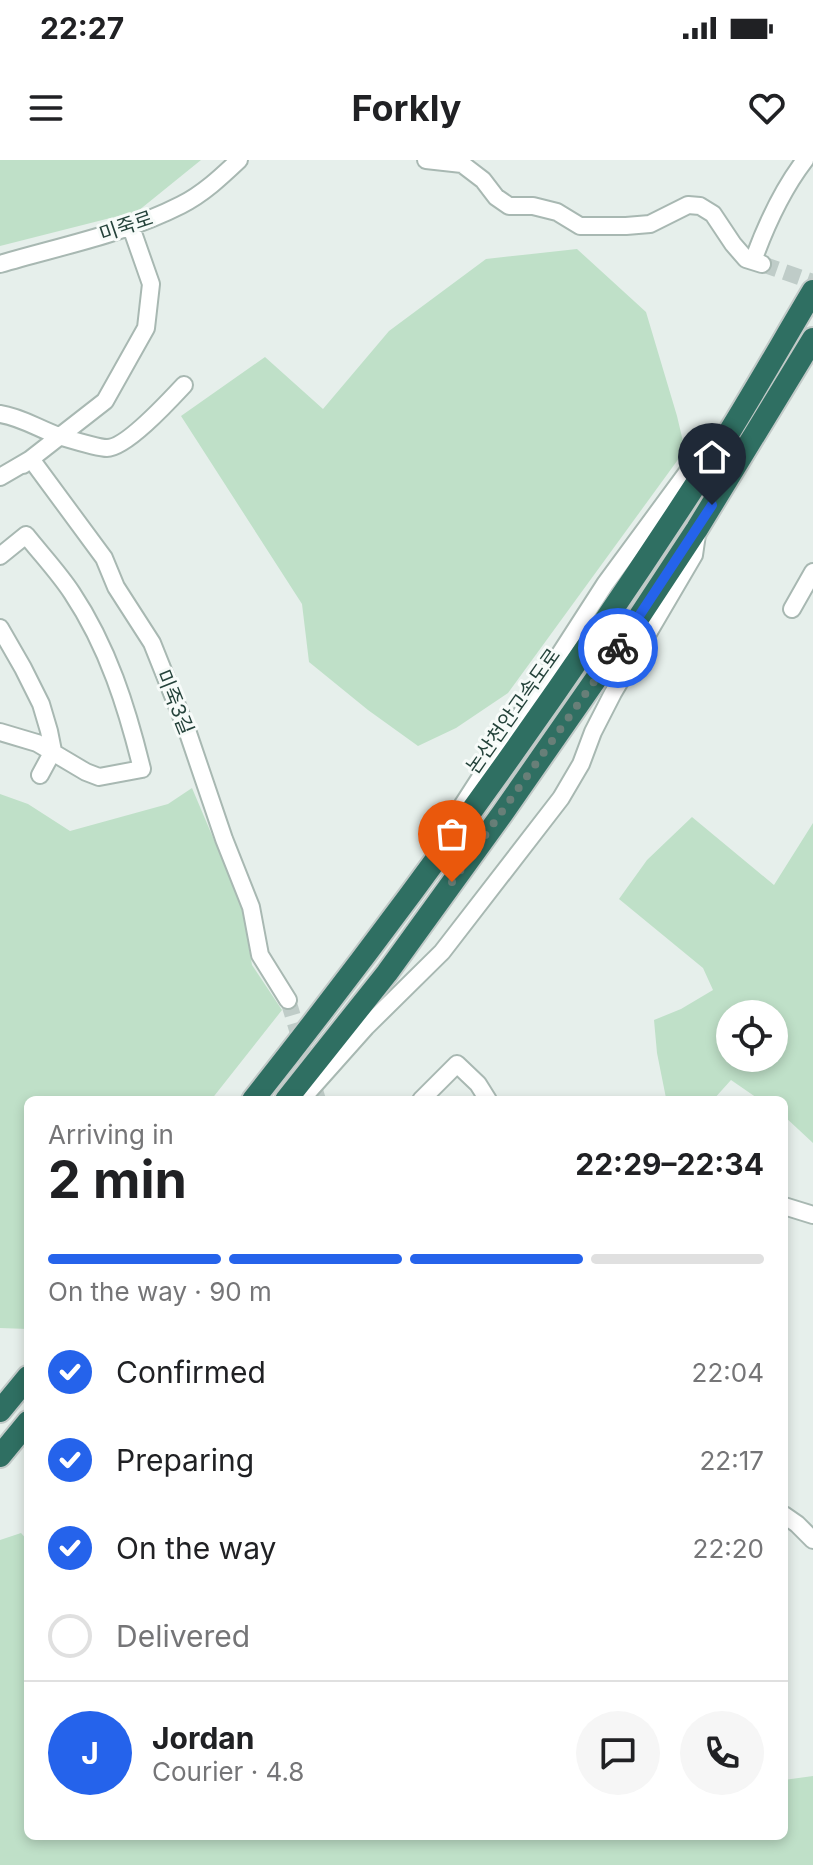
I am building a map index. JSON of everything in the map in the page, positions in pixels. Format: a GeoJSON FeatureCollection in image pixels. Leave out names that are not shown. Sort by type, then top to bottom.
{"type":"FeatureCollection","features":[{"type":"Feature","properties":{"kind":"highway","name":"논산천안고속도로"},"geometry":{"type":"LineString","coordinates":[[256,1096],[338,993],[556,694],[721,445],[813,291]]}},
{"type":"Feature","properties":{"kind":"highway"},"geometry":{"type":"LineString","coordinates":[[289,1096],[387,973],[639,617],[697,529],[813,339]]}},
{"type":"Feature","properties":{"kind":"highway"},"geometry":{"type":"LineString","coordinates":[[0,1411],[24,1382]]}},
{"type":"Feature","properties":{"kind":"highway"},"geometry":{"type":"LineString","coordinates":[[0,1456],[24,1427]]}},
{"type":"Feature","properties":{"kind":"street","name":"미죽로"},"geometry":{"type":"LineString","coordinates":[[0,264],[131,227],[183,204],[217,181],[239,160]]}},
{"type":"Feature","properties":{"kind":"street"},"geometry":{"type":"LineString","coordinates":[[426,160],[462,164],[509,206],[533,206],[557,212],[580,226],[650,224],[688,205],[700,206],[713,214],[746,259],[758,263],[764,232],[792,177],[805,160]]}},
{"type":"Feature","properties":{"kind":"street"},"geometry":{"type":"LineString","coordinates":[[0,480],[105,401],[146,328],[151,284],[131,227]]}},
{"type":"Feature","properties":{"kind":"street"},"geometry":{"type":"LineString","coordinates":[[0,414],[60,436],[107,448],[120,445],[184,385]]}},
{"type":"Feature","properties":{"kind":"street"},"geometry":{"type":"LineString","coordinates":[[29,424],[32,458]]}},
{"type":"Feature","properties":{"kind":"street","name":"미죽3길"},"geometry":{"type":"LineString","coordinates":[[32,458],[104,558],[116,587],[152,643],[251,907],[260,955],[288,1000]]}},
{"type":"Feature","properties":{"kind":"street"},"geometry":{"type":"LineString","coordinates":[[305,1096],[366,1027],[442,952],[561,798],[581,764],[613,693],[694,555],[697,529]]}},
{"type":"Feature","properties":{"kind":"street"},"geometry":{"type":"LineString","coordinates":[[0,556],[26,535],[72,593],[98,639],[116,680],[131,722],[142,769],[99,777],[37,743],[0,732]]}},
{"type":"Feature","properties":{"kind":"street"},"geometry":{"type":"LineString","coordinates":[[792,609],[813,572]]}},
{"type":"Feature","properties":{"kind":"street"},"geometry":{"type":"LineString","coordinates":[[0,628],[6,652],[41,704],[53,751],[40,775]]}},
{"type":"Feature","properties":{"kind":"street"},"geometry":{"type":"LineString","coordinates":[[425,1096],[457,1064],[486,1096]]}},
{"type":"Feature","properties":{"kind":"street"},"geometry":{"type":"LineString","coordinates":[[788,1207],[813,1215]]}},
{"type":"Feature","properties":{"kind":"street"},"geometry":{"type":"LineString","coordinates":[[788,1518],[813,1540]]}},
{"type":"Feature","properties":{"kind":"green space"},"geometry":{"type":"Polygon","coordinates":[[[0,160],[201,160],[138,211],[0,246],[0,160]]]}},
{"type":"Feature","properties":{"kind":"green space"},"geometry":{"type":"Polygon","coordinates":[[[577,249],[646,312],[685,450],[508,693],[456,728],[418,746],[309,662],[302,604],[181,416],[265,357],[323,409],[389,331],[486,259],[577,249]]]}},
{"type":"Feature","properties":{"kind":"green space"},"geometry":{"type":"Polygon","coordinates":[[[192,788],[242,906],[252,965],[282,1010],[214,1096],[24,1096],[24,1329],[0,1328],[0,794],[28,804],[70,831],[168,804],[192,788]]]}},
{"type":"Feature","properties":{"kind":"green space"},"geometry":{"type":"Polygon","coordinates":[[[692,817],[774,885],[813,823],[813,1143],[788,1120],[788,1096],[754,1096],[731,1080],[717,1096],[666,1096],[654,1020],[681,1009],[713,990],[703,968],[619,899],[647,860],[692,817]]]}},
{"type":"Feature","properties":{"kind":"green space"},"geometry":{"type":"Polygon","coordinates":[[[21,1533],[24,1536],[24,1840],[788,1840],[788,1779],[813,1776],[813,1865],[0,1865],[0,1540],[21,1533]]]}},
{"type":"Feature","properties":{"kind":"tunnel"},"geometry":{"type":"LineString","coordinates":[[762,264],[813,282]]}},
{"type":"Feature","properties":{"kind":"tunnel"},"geometry":{"type":"LineString","coordinates":[[288,1000],[317,1096]]}},
{"type":"Feature","properties":{"kind":"way so far"},"geometry":{"type":"LineString","coordinates":[[452,882],[618,648]]}},
{"type":"Feature","properties":{"kind":"route"},"geometry":{"type":"LineString","coordinates":[[618,648],[712,505]]}}]}
